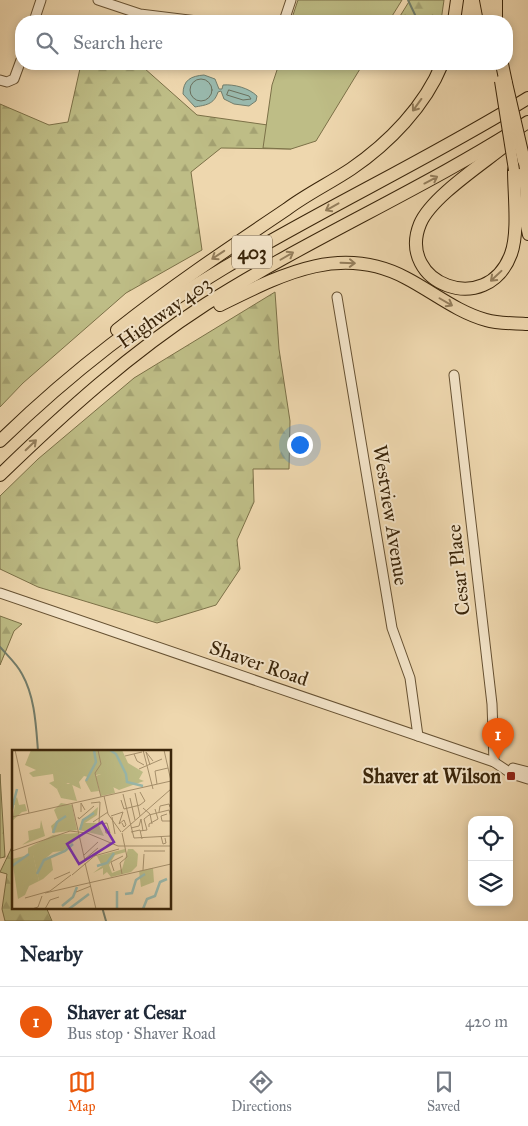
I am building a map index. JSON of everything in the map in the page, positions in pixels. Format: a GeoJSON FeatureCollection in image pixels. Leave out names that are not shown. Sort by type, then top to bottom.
{"type":"FeatureCollection","features":[{"type":"Feature","properties":{"kind":"highway"},"geometry":{"type":"LineString","coordinates":[[455,15],[458,0]]}},
{"type":"Feature","properties":{"kind":"highway"},"geometry":{"type":"LineString","coordinates":[[496,0],[496,15]]}},
{"type":"Feature","properties":{"kind":"highway"},"geometry":{"type":"LineString","coordinates":[[36,406],[91,352],[169,288],[309,193],[351,168],[383,144],[411,114],[427,92],[439,70]]}},
{"type":"Feature","properties":{"kind":"highway"},"geometry":{"type":"LineString","coordinates":[[502,70],[528,211]]}},
{"type":"Feature","properties":{"kind":"highway"},"geometry":{"type":"LineString","coordinates":[[362,190],[528,90]]}},
{"type":"Feature","properties":{"kind":"highway","name":"Highway 403"},"geometry":{"type":"LineString","coordinates":[[0,441],[36,406],[117,340],[168,304],[224,268],[362,190],[464,138],[528,98]]}},
{"type":"Feature","properties":{"kind":"highway","name":"Highway 403"},"geometry":{"type":"LineString","coordinates":[[0,475],[62,415],[126,360],[205,305],[295,252],[470,159],[528,122]]}},
{"type":"Feature","properties":{"kind":"highway"},"geometry":{"type":"LineString","coordinates":[[519,166],[512,251],[498,275],[487,284],[466,290],[439,282],[417,257],[417,240],[420,224],[443,196],[528,126]]}},
{"type":"Feature","properties":{"kind":"highway"},"geometry":{"type":"LineString","coordinates":[[62,415],[152,349],[214,307],[262,284],[324,263],[368,264],[385,268],[464,312],[488,321],[528,324]]}},
{"type":"Feature","properties":{"kind":"main road"},"geometry":{"type":"LineString","coordinates":[[486,0],[488,15]]}},
{"type":"Feature","properties":{"kind":"main road"},"geometry":{"type":"LineString","coordinates":[[499,70],[503,82]]}},
{"type":"Feature","properties":{"kind":"main road"},"geometry":{"type":"LineString","coordinates":[[519,166],[528,235]]}},
{"type":"Feature","properties":{"kind":"street"},"geometry":{"type":"LineString","coordinates":[[36,15],[42,0]]}},
{"type":"Feature","properties":{"kind":"street"},"geometry":{"type":"LineString","coordinates":[[98,0],[148,15]]}},
{"type":"Feature","properties":{"kind":"street"},"geometry":{"type":"LineString","coordinates":[[286,15],[291,0]]}},
{"type":"Feature","properties":{"kind":"street"},"geometry":{"type":"LineString","coordinates":[[0,80],[7,82],[14,79],[17,70]]}},
{"type":"Feature","properties":{"kind":"street","name":"Westview Avenue"},"geometry":{"type":"LineString","coordinates":[[337,297],[392,628],[408,673],[418,736]]}},
{"type":"Feature","properties":{"kind":"street","name":"Cesar Place"},"geometry":{"type":"LineString","coordinates":[[454,375],[492,704],[494,762]]}},
{"type":"Feature","properties":{"kind":"street","name":"Shaver Road"},"geometry":{"type":"LineString","coordinates":[[0,592],[494,762],[512,774],[528,779]]}},
{"type":"Feature","properties":{"kind":"street","name":"Shaver Road"},"geometry":{"type":"LineString","coordinates":[[505,768],[528,772]]}},
{"type":"Feature","properties":{"kind":"green space"},"geometry":{"type":"Polygon","coordinates":[[[298,0],[402,0],[393,15],[293,15],[298,0]]]}},
{"type":"Feature","properties":{"kind":"green space"},"geometry":{"type":"Polygon","coordinates":[[[410,0],[444,0],[442,15],[401,15],[410,0]]]}},
{"type":"Feature","properties":{"kind":"green space"},"geometry":{"type":"Polygon","coordinates":[[[80,70],[146,70],[197,115],[303,130],[291,149],[221,148],[191,172],[202,250],[126,293],[23,383],[0,407],[0,104],[49,125],[68,122],[80,70]]]}},
{"type":"Feature","properties":{"kind":"green space"},"geometry":{"type":"Polygon","coordinates":[[[277,70],[359,70],[316,141],[291,149],[263,148],[272,85],[277,70]]]}},
{"type":"Feature","properties":{"kind":"green space"},"geometry":{"type":"Polygon","coordinates":[[[275,292],[279,349],[290,421],[289,469],[253,469],[254,502],[237,540],[240,569],[216,605],[157,623],[38,587],[0,569],[0,496],[38,459],[134,378],[275,292]]]}},
{"type":"Feature","properties":{"kind":"green space"},"geometry":{"type":"Polygon","coordinates":[[[0,616],[22,624],[14,631],[0,665],[0,616]]]}},
{"type":"Feature","properties":{"kind":"green space"},"geometry":{"type":"Polygon","coordinates":[[[0,774],[5,857],[0,858],[0,774]]]}},
{"type":"Feature","properties":{"kind":"green space"},"geometry":{"type":"Polygon","coordinates":[[[12,847],[12,908],[46,908],[52,921],[5,921],[2,909],[7,874],[0,872],[12,847]]]}},
{"type":"Feature","properties":{"kind":"water"},"geometry":{"type":"Polygon","coordinates":[[[204,75],[215,79],[219,89],[222,89],[223,85],[227,85],[241,87],[250,91],[257,96],[256,101],[249,106],[234,104],[224,99],[221,91],[218,92],[212,102],[195,107],[183,94],[184,85],[195,76],[204,75]]]}},
{"type":"Feature","properties":{"kind":"waterway"},"geometry":{"type":"LineString","coordinates":[[408,0],[415,15]]}},
{"type":"Feature","properties":{"kind":"waterway"},"geometry":{"type":"LineString","coordinates":[[0,647],[22,674],[30,692],[38,750]]}},
{"type":"Feature","properties":{"kind":"waterway"},"geometry":{"type":"LineString","coordinates":[[102,908],[106,921]]}},
{"type":"Feature","properties":{"kind":"place","name":"Shaver at Cesar"},"geometry":{"type":"Point","coordinates":[498,759]}},
{"type":"Feature","properties":{"kind":"place","name":"Shaver at Wilson"},"geometry":{"type":"Point","coordinates":[511,776]}}]}
